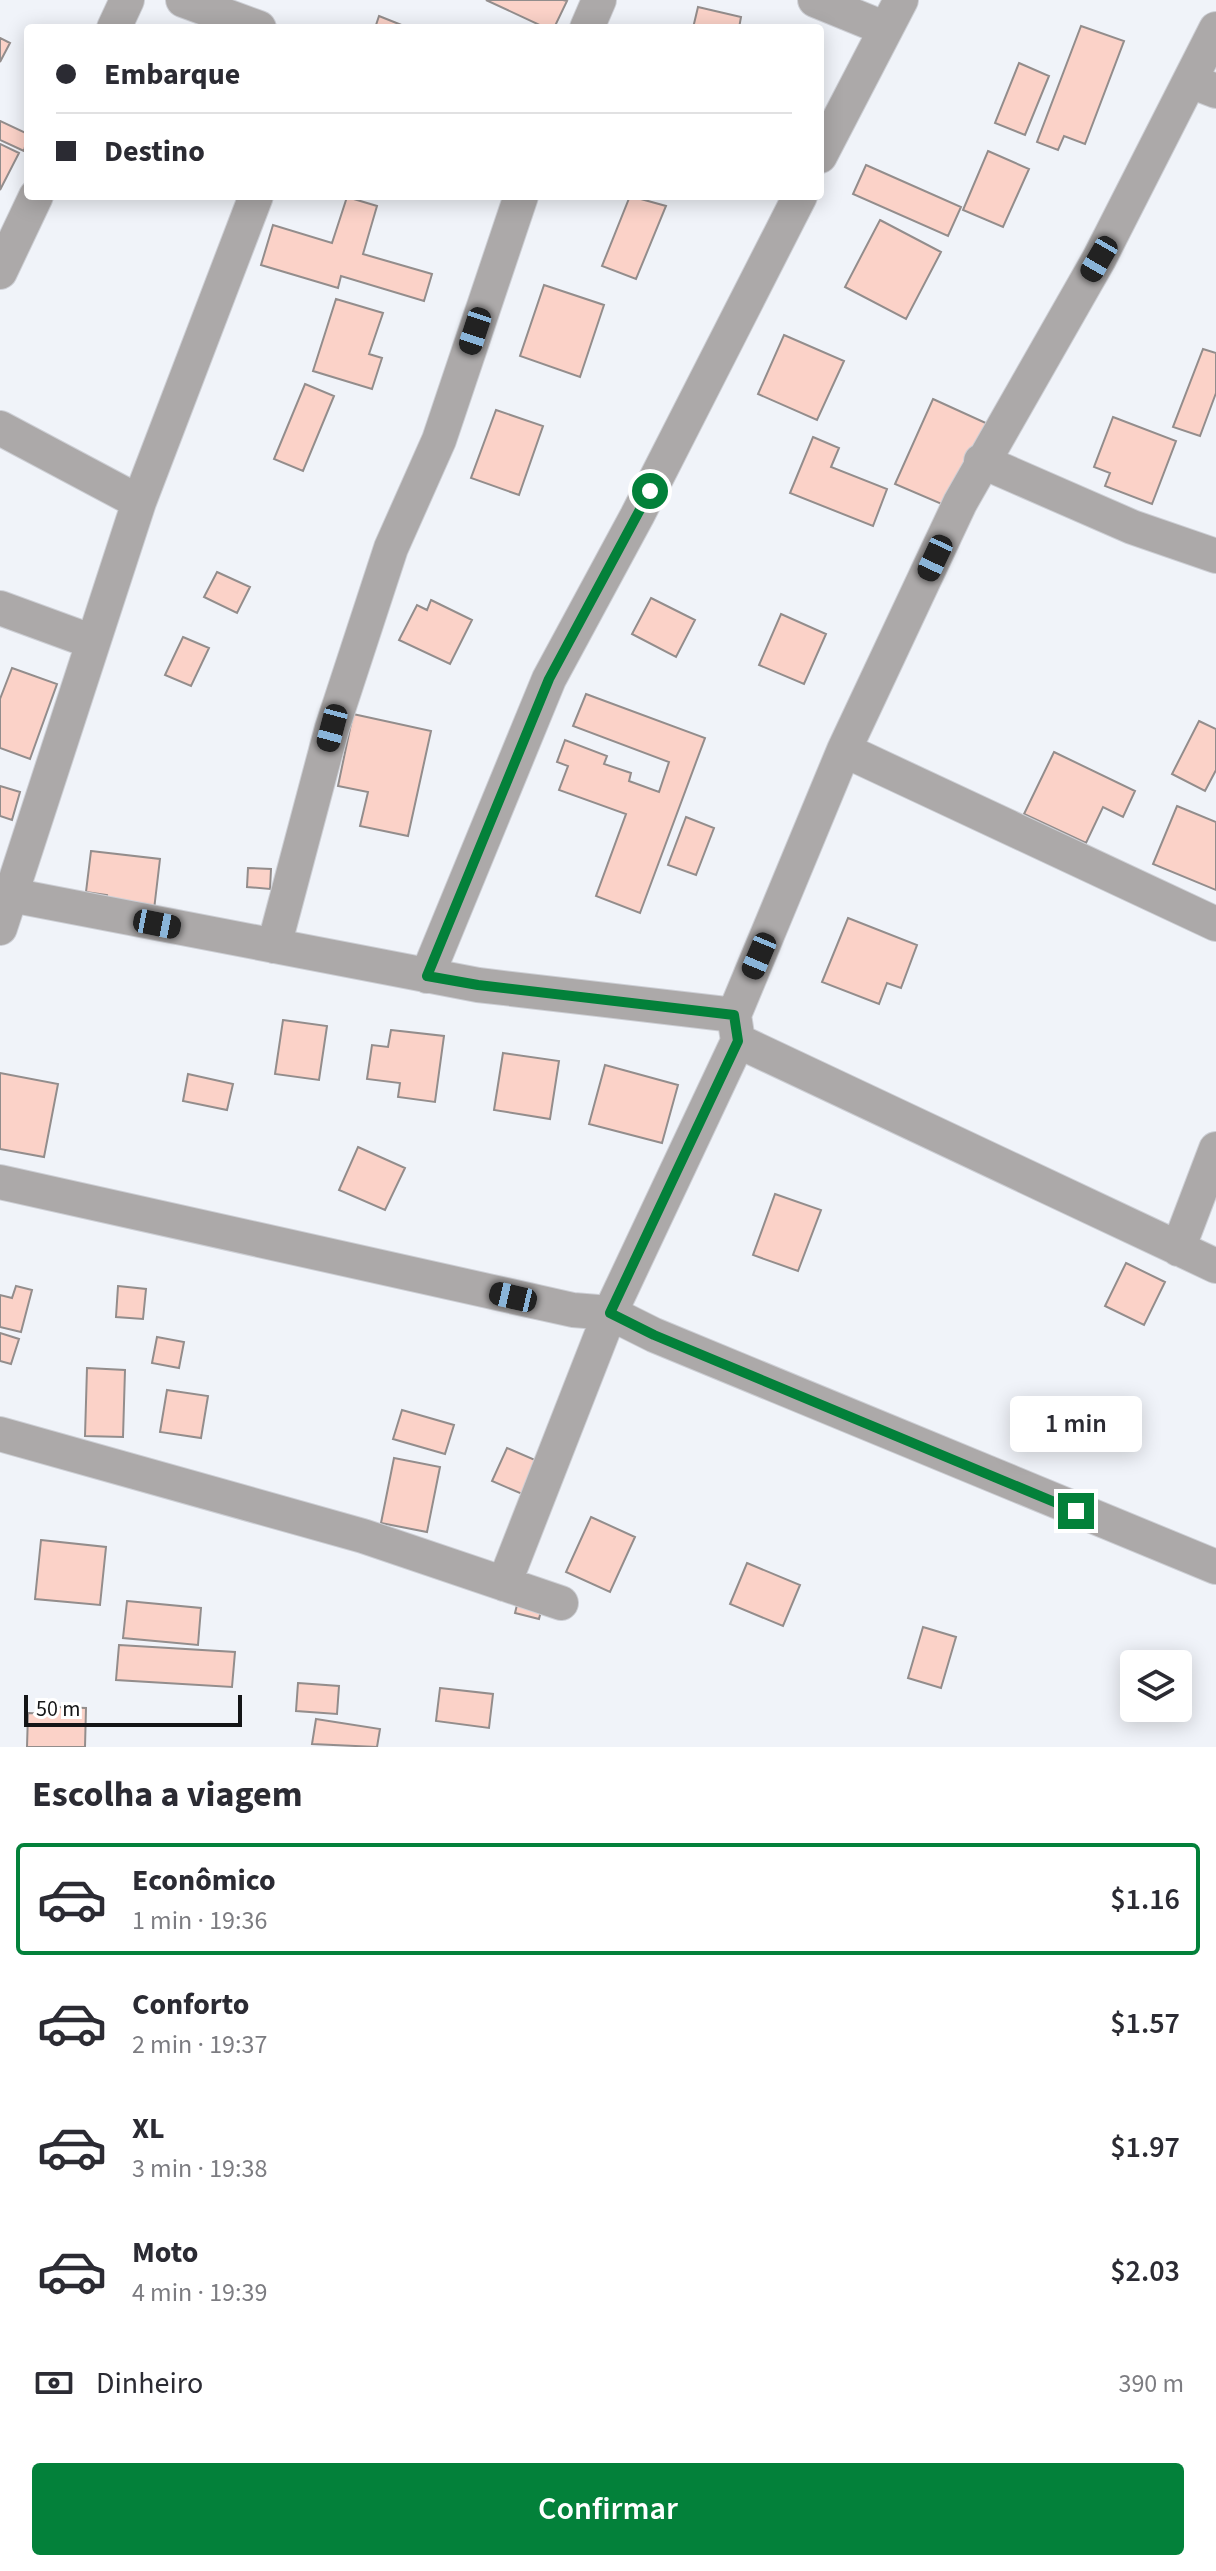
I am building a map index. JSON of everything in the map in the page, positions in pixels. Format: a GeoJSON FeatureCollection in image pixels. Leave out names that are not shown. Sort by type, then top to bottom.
{"type":"FeatureCollection","features":[{"type":"Feature","properties":{"kind":"street"},"geometry":{"type":"LineString","coordinates":[[116,24],[127,0]]}},
{"type":"Feature","properties":{"kind":"street"},"geometry":{"type":"LineString","coordinates":[[183,0],[248,24]]}},
{"type":"Feature","properties":{"kind":"street"},"geometry":{"type":"LineString","coordinates":[[589,24],[599,0]]}},
{"type":"Feature","properties":{"kind":"street"},"geometry":{"type":"LineString","coordinates":[[815,0],[894,14],[824,148]]}},
{"type":"Feature","properties":{"kind":"street"},"geometry":{"type":"LineString","coordinates":[[504,1584],[610,1313],[736,1028],[844,750],[981,461],[1203,86],[1216,29]]}},
{"type":"Feature","properties":{"kind":"street"},"geometry":{"type":"LineString","coordinates":[[0,272],[34,200]]}},
{"type":"Feature","properties":{"kind":"street"},"geometry":{"type":"LineString","coordinates":[[254,200],[139,502],[4,906],[274,946],[427,976],[736,1028],[1216,1266]]}},
{"type":"Feature","properties":{"kind":"street"},"geometry":{"type":"LineString","coordinates":[[274,946],[332,728],[391,548],[439,440],[520,200]]}},
{"type":"Feature","properties":{"kind":"street"},"geometry":{"type":"LineString","coordinates":[[427,976],[549,679],[637,516],[798,200]]}},
{"type":"Feature","properties":{"kind":"street"},"geometry":{"type":"LineString","coordinates":[[0,428],[139,502]]}},
{"type":"Feature","properties":{"kind":"street"},"geometry":{"type":"LineString","coordinates":[[981,461],[1132,527],[1216,556]]}},
{"type":"Feature","properties":{"kind":"street"},"geometry":{"type":"LineString","coordinates":[[0,608],[93,642]]}},
{"type":"Feature","properties":{"kind":"street"},"geometry":{"type":"LineString","coordinates":[[844,750],[1216,924]]}},
{"type":"Feature","properties":{"kind":"street"},"geometry":{"type":"LineString","coordinates":[[1178,1249],[1216,1149]]}},
{"type":"Feature","properties":{"kind":"street"},"geometry":{"type":"LineString","coordinates":[[0,1182],[573,1310],[610,1313],[654,1335],[1216,1567]]}},
{"type":"Feature","properties":{"kind":"street"},"geometry":{"type":"LineString","coordinates":[[0,1434],[363,1536],[561,1603]]}},
{"type":"Feature","properties":{"kind":"building"},"geometry":{"type":"Polygon","coordinates":[[[486,0],[567,1],[556,24],[537,24],[486,0]]]}},
{"type":"Feature","properties":{"kind":"building"},"geometry":{"type":"Polygon","coordinates":[[[698,7],[741,17],[740,24],[694,24],[698,7]]]}},
{"type":"Feature","properties":{"kind":"building"},"geometry":{"type":"Polygon","coordinates":[[[379,16],[399,24],[376,24],[379,16]]]}},
{"type":"Feature","properties":{"kind":"building"},"geometry":{"type":"Polygon","coordinates":[[[1081,26],[1124,41],[1085,144],[1064,136],[1058,150],[1037,142],[1081,26]]]}},
{"type":"Feature","properties":{"kind":"building"},"geometry":{"type":"Polygon","coordinates":[[[0,38],[10,43],[0,62],[0,38]]]}},
{"type":"Feature","properties":{"kind":"building"},"geometry":{"type":"Polygon","coordinates":[[[1019,63],[1049,76],[1025,135],[995,123],[1019,63]]]}},
{"type":"Feature","properties":{"kind":"building"},"geometry":{"type":"Polygon","coordinates":[[[0,121],[24,132],[24,151],[0,140],[0,121]]]}},
{"type":"Feature","properties":{"kind":"building"},"geometry":{"type":"Polygon","coordinates":[[[0,144],[19,153],[0,190],[0,144]]]}},
{"type":"Feature","properties":{"kind":"building"},"geometry":{"type":"Polygon","coordinates":[[[988,151],[1029,169],[1003,227],[963,210],[988,151]]]}},
{"type":"Feature","properties":{"kind":"building"},"geometry":{"type":"Polygon","coordinates":[[[866,165],[961,207],[948,236],[853,194],[866,165]]]}},
{"type":"Feature","properties":{"kind":"building"},"geometry":{"type":"Polygon","coordinates":[[[346,200],[377,206],[363,254],[432,274],[424,301],[341,276],[338,288],[261,265],[273,225],[332,243],[346,200]]]}},
{"type":"Feature","properties":{"kind":"building"},"geometry":{"type":"Polygon","coordinates":[[[628,200],[644,200],[666,206],[636,279],[602,266],[628,200]]]}},
{"type":"Feature","properties":{"kind":"building"},"geometry":{"type":"Polygon","coordinates":[[[880,220],[941,252],[906,319],[845,287],[880,220]]]}},
{"type":"Feature","properties":{"kind":"building"},"geometry":{"type":"Polygon","coordinates":[[[544,285],[604,305],[580,377],[520,356],[544,285]]]}},
{"type":"Feature","properties":{"kind":"building"},"geometry":{"type":"Polygon","coordinates":[[[336,299],[383,313],[369,354],[382,358],[372,389],[313,371],[336,299]]]}},
{"type":"Feature","properties":{"kind":"building"},"geometry":{"type":"Polygon","coordinates":[[[784,335],[844,361],[817,420],[758,394],[784,335]]]}},
{"type":"Feature","properties":{"kind":"building"},"geometry":{"type":"Polygon","coordinates":[[[1203,349],[1216,353],[1216,393],[1200,436],[1173,427],[1203,349]]]}},
{"type":"Feature","properties":{"kind":"building"},"geometry":{"type":"Polygon","coordinates":[[[305,384],[334,396],[303,471],[274,459],[305,384]]]}},
{"type":"Feature","properties":{"kind":"building"},"geometry":{"type":"Polygon","coordinates":[[[933,399],[988,424],[951,508],[895,484],[933,399]]]}},
{"type":"Feature","properties":{"kind":"building"},"geometry":{"type":"Polygon","coordinates":[[[496,410],[543,426],[519,495],[471,478],[496,410]]]}},
{"type":"Feature","properties":{"kind":"building"},"geometry":{"type":"Polygon","coordinates":[[[1113,417],[1176,441],[1152,504],[1105,486],[1110,473],[1094,467],[1113,417]]]}},
{"type":"Feature","properties":{"kind":"building"},"geometry":{"type":"Polygon","coordinates":[[[813,437],[839,448],[831,467],[887,489],[873,526],[790,493],[813,437]]]}},
{"type":"Feature","properties":{"kind":"building"},"geometry":{"type":"Polygon","coordinates":[[[217,572],[250,587],[237,613],[204,597],[217,572]]]}},
{"type":"Feature","properties":{"kind":"building"},"geometry":{"type":"Polygon","coordinates":[[[651,598],[695,620],[676,657],[632,634],[651,598]]]}},
{"type":"Feature","properties":{"kind":"building"},"geometry":{"type":"Polygon","coordinates":[[[431,600],[472,620],[450,664],[399,640],[417,605],[427,610],[431,600]]]}},
{"type":"Feature","properties":{"kind":"building"},"geometry":{"type":"Polygon","coordinates":[[[781,614],[826,634],[804,684],[759,665],[781,614]]]}},
{"type":"Feature","properties":{"kind":"building"},"geometry":{"type":"Polygon","coordinates":[[[183,637],[209,648],[191,686],[165,675],[183,637]]]}},
{"type":"Feature","properties":{"kind":"building"},"geometry":{"type":"Polygon","coordinates":[[[12,668],[57,684],[30,759],[0,748],[0,699],[12,668]]]}},
{"type":"Feature","properties":{"kind":"building"},"geometry":{"type":"Polygon","coordinates":[[[586,694],[705,738],[640,913],[596,896],[626,814],[559,790],[568,766],[557,762],[565,740],[607,756],[604,764],[631,773],[629,781],[659,792],[669,762],[573,726],[586,694]]]}},
{"type":"Feature","properties":{"kind":"building"},"geometry":{"type":"Polygon","coordinates":[[[353,714],[431,731],[408,836],[360,826],[368,792],[338,786],[353,714]]]}},
{"type":"Feature","properties":{"kind":"building"},"geometry":{"type":"Polygon","coordinates":[[[1199,721],[1216,729],[1216,770],[1205,791],[1172,774],[1199,721]]]}},
{"type":"Feature","properties":{"kind":"building"},"geometry":{"type":"Polygon","coordinates":[[[1054,752],[1135,791],[1123,817],[1103,807],[1086,843],[1024,814],[1054,752]]]}},
{"type":"Feature","properties":{"kind":"building"},"geometry":{"type":"Polygon","coordinates":[[[0,786],[20,792],[12,820],[0,816],[0,786]]]}},
{"type":"Feature","properties":{"kind":"building"},"geometry":{"type":"Polygon","coordinates":[[[1177,806],[1216,822],[1216,890],[1153,864],[1177,806]]]}},
{"type":"Feature","properties":{"kind":"building"},"geometry":{"type":"Polygon","coordinates":[[[686,817],[714,828],[696,875],[668,865],[686,817]]]}},
{"type":"Feature","properties":{"kind":"building"},"geometry":{"type":"Polygon","coordinates":[[[91,851],[160,859],[153,918],[105,911],[107,895],[86,892],[91,851]]]}},
{"type":"Feature","properties":{"kind":"building"},"geometry":{"type":"Polygon","coordinates":[[[248,868],[271,869],[270,889],[247,887],[248,868]]]}},
{"type":"Feature","properties":{"kind":"building"},"geometry":{"type":"Polygon","coordinates":[[[848,918],[917,945],[901,988],[887,983],[879,1004],[822,982],[848,918]]]}},
{"type":"Feature","properties":{"kind":"building"},"geometry":{"type":"Polygon","coordinates":[[[283,1020],[327,1026],[319,1080],[275,1074],[283,1020]]]}},
{"type":"Feature","properties":{"kind":"building"},"geometry":{"type":"Polygon","coordinates":[[[391,1030],[444,1036],[435,1102],[398,1097],[400,1083],[367,1079],[372,1045],[388,1047],[391,1030]]]}},
{"type":"Feature","properties":{"kind":"building"},"geometry":{"type":"Polygon","coordinates":[[[503,1053],[559,1061],[550,1119],[494,1110],[503,1053]]]}},
{"type":"Feature","properties":{"kind":"building"},"geometry":{"type":"Polygon","coordinates":[[[605,1065],[678,1085],[662,1143],[589,1124],[605,1065]]]}},
{"type":"Feature","properties":{"kind":"building"},"geometry":{"type":"Polygon","coordinates":[[[0,1073],[58,1084],[44,1157],[0,1149],[0,1073]]]}},
{"type":"Feature","properties":{"kind":"building"},"geometry":{"type":"Polygon","coordinates":[[[188,1074],[233,1084],[227,1110],[183,1101],[188,1074]]]}},
{"type":"Feature","properties":{"kind":"building"},"geometry":{"type":"Polygon","coordinates":[[[358,1147],[405,1168],[385,1210],[339,1190],[358,1147]]]}},
{"type":"Feature","properties":{"kind":"building"},"geometry":{"type":"Polygon","coordinates":[[[775,1194],[821,1210],[798,1271],[753,1255],[775,1194]]]}},
{"type":"Feature","properties":{"kind":"building"},"geometry":{"type":"Polygon","coordinates":[[[1126,1263],[1165,1282],[1144,1325],[1105,1306],[1126,1263]]]}},
{"type":"Feature","properties":{"kind":"building"},"geometry":{"type":"Polygon","coordinates":[[[16,1286],[32,1290],[21,1332],[0,1327],[0,1295],[12,1298],[16,1286]]]}},
{"type":"Feature","properties":{"kind":"building"},"geometry":{"type":"Polygon","coordinates":[[[118,1286],[146,1289],[143,1319],[116,1317],[118,1286]]]}},
{"type":"Feature","properties":{"kind":"building"},"geometry":{"type":"Polygon","coordinates":[[[0,1333],[19,1339],[11,1364],[0,1361],[0,1333]]]}},
{"type":"Feature","properties":{"kind":"building"},"geometry":{"type":"Polygon","coordinates":[[[157,1337],[184,1342],[179,1368],[152,1363],[157,1337]]]}},
{"type":"Feature","properties":{"kind":"building"},"geometry":{"type":"Polygon","coordinates":[[[87,1368],[125,1370],[123,1437],[85,1436],[87,1368]]]}},
{"type":"Feature","properties":{"kind":"building"},"geometry":{"type":"Polygon","coordinates":[[[167,1390],[208,1396],[201,1438],[160,1432],[167,1390]]]}},
{"type":"Feature","properties":{"kind":"building"},"geometry":{"type":"Polygon","coordinates":[[[402,1410],[454,1425],[445,1454],[393,1439],[402,1410]]]}},
{"type":"Feature","properties":{"kind":"building"},"geometry":{"type":"Polygon","coordinates":[[[507,1448],[542,1463],[527,1496],[492,1481],[507,1448]]]}},
{"type":"Feature","properties":{"kind":"building"},"geometry":{"type":"Polygon","coordinates":[[[394,1458],[440,1467],[427,1532],[381,1523],[394,1458]]]}},
{"type":"Feature","properties":{"kind":"building"},"geometry":{"type":"Polygon","coordinates":[[[591,1517],[635,1537],[610,1592],[566,1572],[591,1517]]]}},
{"type":"Feature","properties":{"kind":"building"},"geometry":{"type":"Polygon","coordinates":[[[41,1540],[106,1547],[100,1605],[35,1599],[41,1540]]]}},
{"type":"Feature","properties":{"kind":"building"},"geometry":{"type":"Polygon","coordinates":[[[747,1563],[800,1585],[783,1626],[730,1604],[747,1563]]]}},
{"type":"Feature","properties":{"kind":"building"},"geometry":{"type":"Polygon","coordinates":[[[519,1597],[543,1603],[539,1619],[515,1613],[519,1597]]]}},
{"type":"Feature","properties":{"kind":"building"},"geometry":{"type":"Polygon","coordinates":[[[127,1601],[201,1608],[198,1645],[123,1638],[127,1601]]]}},
{"type":"Feature","properties":{"kind":"building"},"geometry":{"type":"Polygon","coordinates":[[[923,1627],[956,1637],[941,1688],[908,1678],[923,1627]]]}},
{"type":"Feature","properties":{"kind":"building"},"geometry":{"type":"Polygon","coordinates":[[[119,1645],[235,1652],[232,1687],[116,1680],[119,1645]]]}},
{"type":"Feature","properties":{"kind":"building"},"geometry":{"type":"Polygon","coordinates":[[[298,1683],[339,1686],[337,1714],[296,1711],[298,1683]]]}},
{"type":"Feature","properties":{"kind":"building"},"geometry":{"type":"Polygon","coordinates":[[[440,1688],[493,1694],[489,1728],[436,1721],[440,1688]]]}},
{"type":"Feature","properties":{"kind":"building"},"geometry":{"type":"Polygon","coordinates":[[[55,1707],[86,1708],[85,1747],[27,1747],[28,1713],[55,1714],[55,1707]]]}},
{"type":"Feature","properties":{"kind":"building"},"geometry":{"type":"Polygon","coordinates":[[[316,1719],[380,1729],[377,1747],[312,1744],[316,1719]]]}},
{"type":"Feature","properties":{"kind":"route"},"geometry":{"type":"LineString","coordinates":[[650,491],[549,679],[427,976],[478,985],[734,1015],[738,1041],[610,1313],[654,1335],[775,1382],[1076,1511]]}}]}
